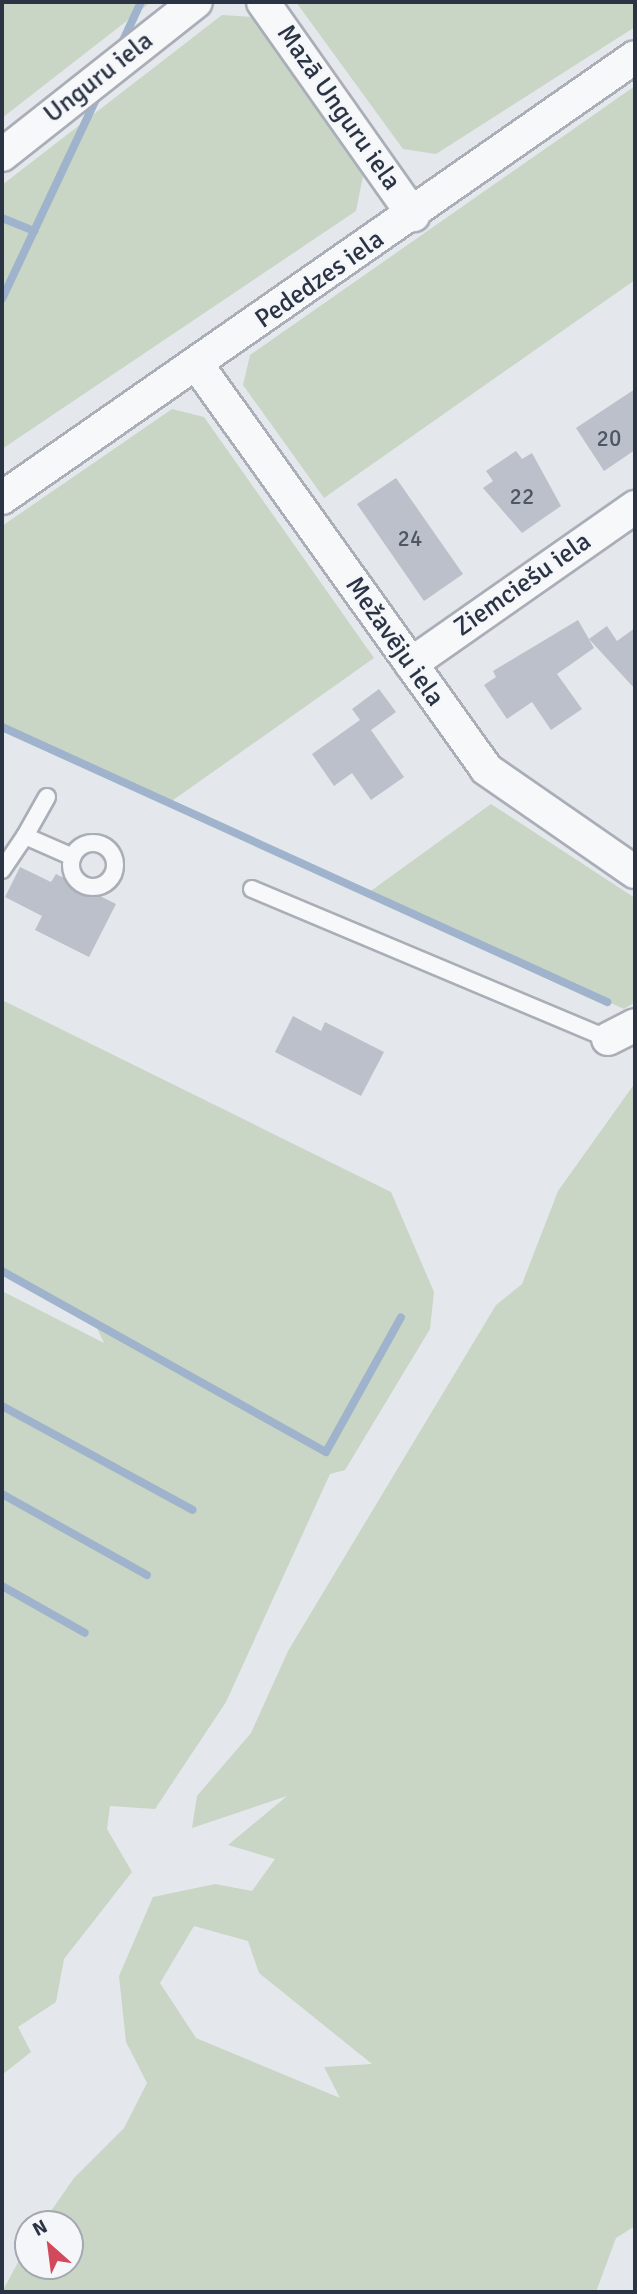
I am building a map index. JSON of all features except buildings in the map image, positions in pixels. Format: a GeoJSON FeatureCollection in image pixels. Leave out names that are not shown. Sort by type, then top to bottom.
{"type":"FeatureCollection","features":[{"type":"Feature","properties":{"kind":"street","name":"Unguru iela"},"geometry":{"type":"LineString","coordinates":[[2,155],[196,2]]}},
{"type":"Feature","properties":{"kind":"street","name":"Mazā Unguru iela"},"geometry":{"type":"LineString","coordinates":[[263,2],[412,215]]}},
{"type":"Feature","properties":{"kind":"street","name":"Pededzes iela"},"geometry":{"type":"LineString","coordinates":[[2,498],[198,366],[635,57]]}},
{"type":"Feature","properties":{"kind":"street","name":"Mežavēju iela"},"geometry":{"type":"LineString","coordinates":[[198,366],[486,769],[635,872]]}},
{"type":"Feature","properties":{"kind":"street","name":"Ziemciešu iela"},"geometry":{"type":"LineString","coordinates":[[411,664],[635,507]]}},
{"type":"Feature","properties":{"kind":"street"},"geometry":{"type":"LineString","coordinates":[[608,1039],[635,1025]]}},
{"type":"Feature","properties":{"kind":"lane"},"geometry":{"type":"LineString","coordinates":[[2,870],[47,797]]}},
{"type":"Feature","properties":{"kind":"lane"},"geometry":{"type":"LineString","coordinates":[[25,836],[73,858]]}},
{"type":"Feature","properties":{"kind":"lane"},"geometry":{"type":"LineString","coordinates":[[252,889],[608,1039]]}},
{"type":"Feature","properties":{"kind":"green space"},"geometry":{"type":"Polygon","coordinates":[[[2,2],[151,2],[2,118],[2,2]]]}},
{"type":"Feature","properties":{"kind":"green space"},"geometry":{"type":"Polygon","coordinates":[[[296,2],[635,2],[635,27],[436,154],[403,149],[296,2]]]}},
{"type":"Feature","properties":{"kind":"green space"},"geometry":{"type":"Polygon","coordinates":[[[222,15],[253,17],[363,176],[356,211],[2,449],[2,185],[222,15]]]}},
{"type":"Feature","properties":{"kind":"green space"},"geometry":{"type":"Polygon","coordinates":[[[635,86],[635,280],[324,498],[243,385],[250,355],[635,86]]]}},
{"type":"Feature","properties":{"kind":"green space"},"geometry":{"type":"Polygon","coordinates":[[[172,409],[204,417],[374,658],[169,803],[2,727],[2,526],[172,409]]]}},
{"type":"Feature","properties":{"kind":"green space"},"geometry":{"type":"Polygon","coordinates":[[[491,804],[635,898],[635,1002],[624,1009],[368,893],[491,804]]]}},
{"type":"Feature","properties":{"kind":"green space"},"geometry":{"type":"Polygon","coordinates":[[[2,1000],[391,1192],[434,1292],[430,1329],[345,1470],[330,1474],[226,1702],[155,1809],[110,1806],[107,1829],[132,1872],[64,1959],[56,2002],[18,2027],[31,2052],[2,2075],[2,1291],[104,1343],[94,1322],[2,1271],[2,1000]]]}},
{"type":"Feature","properties":{"kind":"green space"},"geometry":{"type":"Polygon","coordinates":[[[635,1083],[635,2226],[616,2238],[596,2292],[2,2292],[14,2270],[14,2280],[84,2280],[84,2210],[52,2210],[74,2178],[124,2128],[147,2083],[126,2042],[119,1976],[153,1897],[215,1884],[252,1891],[275,1859],[228,1845],[287,1796],[192,1828],[197,1796],[251,1733],[288,1651],[496,1305],[522,1284],[558,1191],[635,1083]],[[194,1926],[160,1983],[196,2038],[340,2098],[324,2067],[372,2064],[259,1973],[248,1941],[194,1926]]]}},
{"type":"Feature","properties":{"kind":"waterway"},"geometry":{"type":"LineString","coordinates":[[120,47],[141,2]]}},
{"type":"Feature","properties":{"kind":"waterway"},"geometry":{"type":"LineString","coordinates":[[2,299],[99,93]]}},
{"type":"Feature","properties":{"kind":"waterway"},"geometry":{"type":"LineString","coordinates":[[2,218],[34,231]]}},
{"type":"Feature","properties":{"kind":"waterway"},"geometry":{"type":"LineString","coordinates":[[2,727],[607,1002]]}},
{"type":"Feature","properties":{"kind":"waterway"},"geometry":{"type":"LineString","coordinates":[[2,1271],[326,1452],[401,1317]]}},
{"type":"Feature","properties":{"kind":"waterway"},"geometry":{"type":"LineString","coordinates":[[2,1406],[193,1510]]}},
{"type":"Feature","properties":{"kind":"waterway"},"geometry":{"type":"LineString","coordinates":[[2,1494],[147,1575]]}},
{"type":"Feature","properties":{"kind":"waterway"},"geometry":{"type":"LineString","coordinates":[[2,1586],[85,1633]]}}]}
